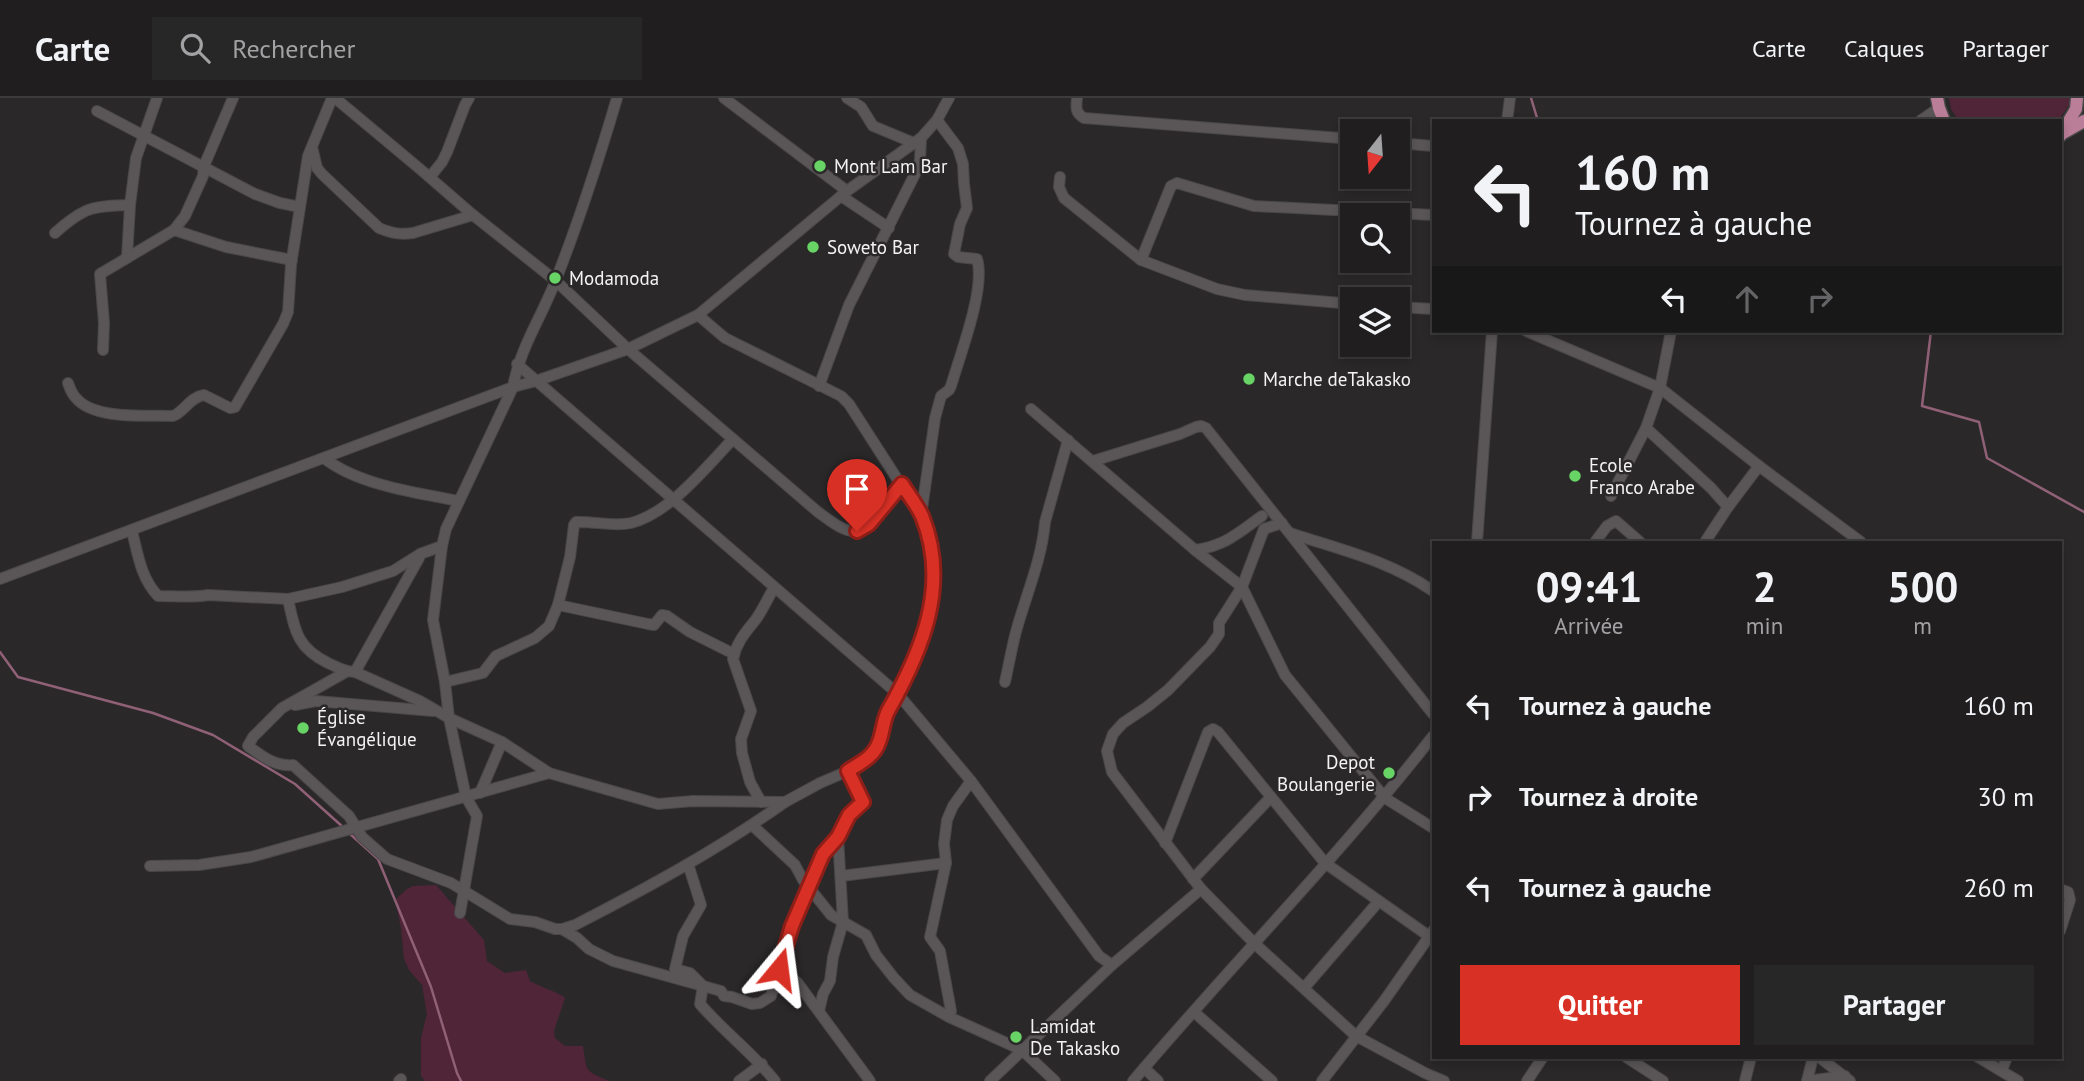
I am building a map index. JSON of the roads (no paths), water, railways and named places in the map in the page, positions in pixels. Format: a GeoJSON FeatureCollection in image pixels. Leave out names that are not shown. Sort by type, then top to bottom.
{"type":"FeatureCollection","features":[{"type":"Feature","properties":{"kind":"main road"},"geometry":{"type":"LineString","coordinates":[[2062,133],[2076,109],[2077,98]]}},
{"type":"Feature","properties":{"kind":"main road"},"geometry":{"type":"LineString","coordinates":[[1935,101],[1943,119]]}},
{"type":"Feature","properties":{"kind":"main road"},"geometry":{"type":"LineString","coordinates":[[2062,134],[2084,121]]}},
{"type":"Feature","properties":{"kind":"street"},"geometry":{"type":"LineString","coordinates":[[127,258],[136,158],[157,98]]}},
{"type":"Feature","properties":{"kind":"street"},"geometry":{"type":"LineString","coordinates":[[103,350],[104,323],[99,277],[104,271],[174,230],[185,216],[233,98]]}},
{"type":"Feature","properties":{"kind":"street"},"geometry":{"type":"LineString","coordinates":[[68,383],[77,401],[109,414],[173,416],[192,400],[204,395],[230,408],[235,407],[288,312],[292,260],[305,171],[312,146],[334,98],[556,281],[628,349],[818,512],[848,530],[857,531],[869,524],[902,484]]}},
{"type":"Feature","properties":{"kind":"street"},"geometry":{"type":"LineString","coordinates":[[430,177],[442,162],[469,98]]}},
{"type":"Feature","properties":{"kind":"street"},"geometry":{"type":"LineString","coordinates":[[460,914],[477,816],[466,797],[445,715],[445,682],[433,621],[442,546],[446,529],[513,387],[517,365],[556,281],[592,185],[617,98]]}},
{"type":"Feature","properties":{"kind":"street"},"geometry":{"type":"LineString","coordinates":[[724,98],[889,228]]}},
{"type":"Feature","properties":{"kind":"street"},"geometry":{"type":"LineString","coordinates":[[848,98],[861,107],[873,126],[917,141]]}},
{"type":"Feature","properties":{"kind":"street"},"geometry":{"type":"LineString","coordinates":[[0,579],[513,387],[628,349],[698,315],[844,194],[917,141],[937,120],[949,98]]}},
{"type":"Feature","properties":{"kind":"street"},"geometry":{"type":"LineString","coordinates":[[1077,98],[1076,110],[1084,118],[1340,138]]}},
{"type":"Feature","properties":{"kind":"street"},"geometry":{"type":"LineString","coordinates":[[1507,119],[1510,98]]}},
{"type":"Feature","properties":{"kind":"street"},"geometry":{"type":"LineString","coordinates":[[1922,119],[1935,101]]}},
{"type":"Feature","properties":{"kind":"street"},"geometry":{"type":"LineString","coordinates":[[97,111],[255,194],[300,207]]}},
{"type":"Feature","properties":{"kind":"street"},"geometry":{"type":"LineString","coordinates":[[921,516],[935,418],[941,396],[951,386],[980,275],[977,260],[954,254],[960,224],[967,208],[963,164],[958,148],[937,120]]}},
{"type":"Feature","properties":{"kind":"street"},"geometry":{"type":"LineString","coordinates":[[819,386],[849,305],[917,170],[917,141]]}},
{"type":"Feature","properties":{"kind":"street"},"geometry":{"type":"LineString","coordinates":[[1410,144],[1432,146]]}},
{"type":"Feature","properties":{"kind":"street"},"geometry":{"type":"LineString","coordinates":[[312,146],[317,168],[379,228],[389,232],[412,233],[473,215]]}},
{"type":"Feature","properties":{"kind":"street"},"geometry":{"type":"LineString","coordinates":[[305,171],[317,168]]}},
{"type":"Feature","properties":{"kind":"street"},"geometry":{"type":"LineString","coordinates":[[1060,177],[1059,187],[1064,198],[1140,260],[1217,289],[1245,295],[1340,303]]}},
{"type":"Feature","properties":{"kind":"street"},"geometry":{"type":"LineString","coordinates":[[1140,260],[1171,186],[1177,183],[1254,206],[1432,215]]}},
{"type":"Feature","properties":{"kind":"street"},"geometry":{"type":"LineString","coordinates":[[55,233],[75,215],[96,206],[130,205]]}},
{"type":"Feature","properties":{"kind":"street"},"geometry":{"type":"LineString","coordinates":[[174,230],[226,247],[292,260]]}},
{"type":"Feature","properties":{"kind":"street"},"geometry":{"type":"LineString","coordinates":[[1410,308],[1432,309]]}},
{"type":"Feature","properties":{"kind":"street"},"geometry":{"type":"LineString","coordinates":[[562,929],[575,925],[688,864],[785,802],[848,771],[871,756],[879,744],[884,719],[910,670],[929,618],[933,590],[932,555],[921,516],[849,404],[841,397],[725,338],[698,315]]}},
{"type":"Feature","properties":{"kind":"street"},"geometry":{"type":"LineString","coordinates":[[1476,541],[1492,333]]}},
{"type":"Feature","properties":{"kind":"street"},"geometry":{"type":"LineString","coordinates":[[1531,333],[1660,388],[1860,541]]}},
{"type":"Feature","properties":{"kind":"street"},"geometry":{"type":"LineString","coordinates":[[1611,496],[1646,428],[1660,388],[1671,333]]}},
{"type":"Feature","properties":{"kind":"street"},"geometry":{"type":"LineString","coordinates":[[517,365],[898,694],[971,781],[1099,956],[1112,965]]}},
{"type":"Feature","properties":{"kind":"street"},"geometry":{"type":"LineString","coordinates":[[1031,409],[1242,587],[1285,675],[1385,798],[1432,827]]}},
{"type":"Feature","properties":{"kind":"street"},"geometry":{"type":"LineString","coordinates":[[1093,461],[1201,426],[1206,428],[1432,713]]}},
{"type":"Feature","properties":{"kind":"street"},"geometry":{"type":"LineString","coordinates":[[1646,428],[1728,507]]}},
{"type":"Feature","properties":{"kind":"street"},"geometry":{"type":"LineString","coordinates":[[445,682],[483,673],[496,656],[535,638],[549,626],[558,605],[570,557],[573,525],[576,522],[633,523],[673,501],[733,439]]}},
{"type":"Feature","properties":{"kind":"street"},"geometry":{"type":"LineString","coordinates":[[1005,682],[1068,440]]}},
{"type":"Feature","properties":{"kind":"street"},"geometry":{"type":"LineString","coordinates":[[324,458],[339,469],[383,484],[459,501]]}},
{"type":"Feature","properties":{"kind":"street"},"geometry":{"type":"LineString","coordinates":[[1709,541],[1728,507],[1759,466]]}},
{"type":"Feature","properties":{"kind":"street"},"geometry":{"type":"LineString","coordinates":[[1260,496],[1264,529],[1242,587],[1219,623],[1219,634],[1168,690],[1123,723],[1113,734],[1108,743],[1108,761],[1112,772],[1201,889],[1254,943],[1356,1036],[1444,1081]]}},
{"type":"Feature","properties":{"kind":"street"},"geometry":{"type":"LineString","coordinates":[[1195,550],[1222,544],[1262,516]]}},
{"type":"Feature","properties":{"kind":"street"},"geometry":{"type":"LineString","coordinates":[[1596,541],[1607,526],[1616,521],[1639,541]]}},
{"type":"Feature","properties":{"kind":"street"},"geometry":{"type":"LineString","coordinates":[[1264,529],[1282,523]]}},
{"type":"Feature","properties":{"kind":"street"},"geometry":{"type":"LineString","coordinates":[[132,531],[148,585],[158,596],[208,595],[288,599],[342,587],[393,571],[421,554],[442,546]]}},
{"type":"Feature","properties":{"kind":"street"},"geometry":{"type":"LineString","coordinates":[[1289,533],[1390,565],[1432,590]]}},
{"type":"Feature","properties":{"kind":"street"},"geometry":{"type":"LineString","coordinates":[[421,554],[350,671],[282,708],[253,737],[248,746],[268,761],[285,766],[293,765],[349,816],[362,837],[387,859],[451,883],[510,919],[562,929],[589,949],[613,961],[721,990],[724,996],[732,996],[752,1004],[761,1003],[771,996],[792,926],[823,854],[838,837],[849,815],[863,802],[848,771]]}},
{"type":"Feature","properties":{"kind":"street"},"geometry":{"type":"LineString","coordinates":[[761,802],[750,782],[742,753],[741,739],[751,711],[734,654],[745,631],[754,622],[774,588]]}},
{"type":"Feature","properties":{"kind":"street"},"geometry":{"type":"LineString","coordinates":[[288,599],[302,646],[317,657],[502,742],[549,773],[658,804],[693,801],[785,802]]}},
{"type":"Feature","properties":{"kind":"street"},"geometry":{"type":"LineString","coordinates":[[558,605],[648,624],[656,624],[662,615],[667,616],[690,632],[734,654]]}},
{"type":"Feature","properties":{"kind":"street"},"geometry":{"type":"LineString","coordinates":[[282,708],[316,701],[445,715]]}},
{"type":"Feature","properties":{"kind":"street"},"geometry":{"type":"LineString","coordinates":[[1165,843],[1208,732],[1213,729],[1325,863],[1432,936],[1322,1081]]}},
{"type":"Feature","properties":{"kind":"street"},"geometry":{"type":"LineString","coordinates":[[1133,1081],[1385,798],[1432,737]]}},
{"type":"Feature","properties":{"kind":"street"},"geometry":{"type":"LineString","coordinates":[[480,793],[502,742]]}},
{"type":"Feature","properties":{"kind":"street"},"geometry":{"type":"LineString","coordinates":[[150,866],[200,865],[251,857],[549,773]]}},
{"type":"Feature","properties":{"kind":"street"},"geometry":{"type":"LineString","coordinates":[[949,1017],[951,1012],[940,951],[930,937],[946,863],[944,844],[947,820],[953,806],[971,781]]}},
{"type":"Feature","properties":{"kind":"street"},"geometry":{"type":"LineString","coordinates":[[1193,879],[1271,797]]}},
{"type":"Feature","properties":{"kind":"street"},"geometry":{"type":"LineString","coordinates":[[752,825],[795,864],[803,880],[831,915],[866,935],[876,955],[910,995],[949,1017],[1022,1050],[1055,1081]]}},
{"type":"Feature","properties":{"kind":"street"},"geometry":{"type":"LineString","coordinates":[[819,1011],[830,981],[833,957],[843,922],[838,837]]}},
{"type":"Feature","properties":{"kind":"street"},"geometry":{"type":"LineString","coordinates":[[841,876],[946,863]]}},
{"type":"Feature","properties":{"kind":"street"},"geometry":{"type":"LineString","coordinates":[[688,864],[701,905],[683,936],[675,969],[690,973],[703,986]]}},
{"type":"Feature","properties":{"kind":"street"},"geometry":{"type":"LineString","coordinates":[[990,1081],[1112,965],[1201,889]]}},
{"type":"Feature","properties":{"kind":"street"},"geometry":{"type":"LineString","coordinates":[[2062,890],[2068,892],[2070,900],[2062,925]]}},
{"type":"Feature","properties":{"kind":"street"},"geometry":{"type":"LineString","coordinates":[[1304,988],[1379,901]]}},
{"type":"Feature","properties":{"kind":"street"},"geometry":{"type":"LineString","coordinates":[[779,969],[797,982],[870,1081]]}},
{"type":"Feature","properties":{"kind":"street"},"geometry":{"type":"LineString","coordinates":[[703,986],[700,1004],[762,1064],[775,1081]]}},
{"type":"Feature","properties":{"kind":"street"},"geometry":{"type":"LineString","coordinates":[[1194,1012],[1272,1081]]}},
{"type":"Feature","properties":{"kind":"street"},"geometry":{"type":"LineString","coordinates":[[1527,1081],[1542,1059]]}},
{"type":"Feature","properties":{"kind":"street"},"geometry":{"type":"LineString","coordinates":[[1629,1059],[1663,1081]]}},
{"type":"Feature","properties":{"kind":"street"},"geometry":{"type":"LineString","coordinates":[[1745,1081],[1750,1059]]}},
{"type":"Feature","properties":{"kind":"street"},"geometry":{"type":"LineString","coordinates":[[1812,1059],[1807,1081],[1847,1079]]}},
{"type":"Feature","properties":{"kind":"street"},"geometry":{"type":"LineString","coordinates":[[1822,1059],[1847,1079]]}},
{"type":"Feature","properties":{"kind":"street"},"geometry":{"type":"LineString","coordinates":[[1982,1059],[2018,1081]]}},
{"type":"Feature","properties":{"kind":"street"},"geometry":{"type":"LineString","coordinates":[[2002,1070],[2006,1059]]}},
{"type":"Feature","properties":{"kind":"street"},"geometry":{"type":"LineString","coordinates":[[739,1081],[762,1064]]}},
{"type":"Feature","properties":{"kind":"street"},"geometry":{"type":"LineString","coordinates":[[1144,1068],[1157,1081]]}},
{"type":"Feature","properties":{"kind":"waterway"},"geometry":{"type":"LineString","coordinates":[[1531,98],[1537,119]]}},
{"type":"Feature","properties":{"kind":"waterway"},"geometry":{"type":"LineString","coordinates":[[1931,333],[1922,406],[1979,422],[1987,458],[2084,512]]}},
{"type":"Feature","properties":{"kind":"waterway"},"geometry":{"type":"LineString","coordinates":[[0,652],[18,677],[153,713],[213,735],[295,784],[344,828]]}},
{"type":"Feature","properties":{"kind":"waterway"},"geometry":{"type":"LineString","coordinates":[[349,833],[378,859],[431,987],[461,1081]]}},
{"type":"Feature","properties":{"kind":"place","name":"Mont Lam Bar"},"geometry":{"type":"Point","coordinates":[820,166]}},
{"type":"Feature","properties":{"kind":"place","name":"Soweto Bar"},"geometry":{"type":"Point","coordinates":[813,247]}},
{"type":"Feature","properties":{"kind":"place","name":"Modamoda"},"geometry":{"type":"Point","coordinates":[555,278]}},
{"type":"Feature","properties":{"kind":"place","name":"Marche deTakasko"},"geometry":{"type":"Point","coordinates":[1249,379]}},
{"type":"Feature","properties":{"kind":"place","name":"Ecole Franco Arabe"},"geometry":{"type":"Point","coordinates":[1575,476]}},
{"type":"Feature","properties":{"kind":"place","name":"Église Évangélique"},"geometry":{"type":"Point","coordinates":[303,728]}},
{"type":"Feature","properties":{"kind":"place","name":"Depot Boulangerie"},"geometry":{"type":"Point","coordinates":[1389,773]}},
{"type":"Feature","properties":{"kind":"place","name":"Lamidat De Takasko"},"geometry":{"type":"Point","coordinates":[1016,1037]}}]}
